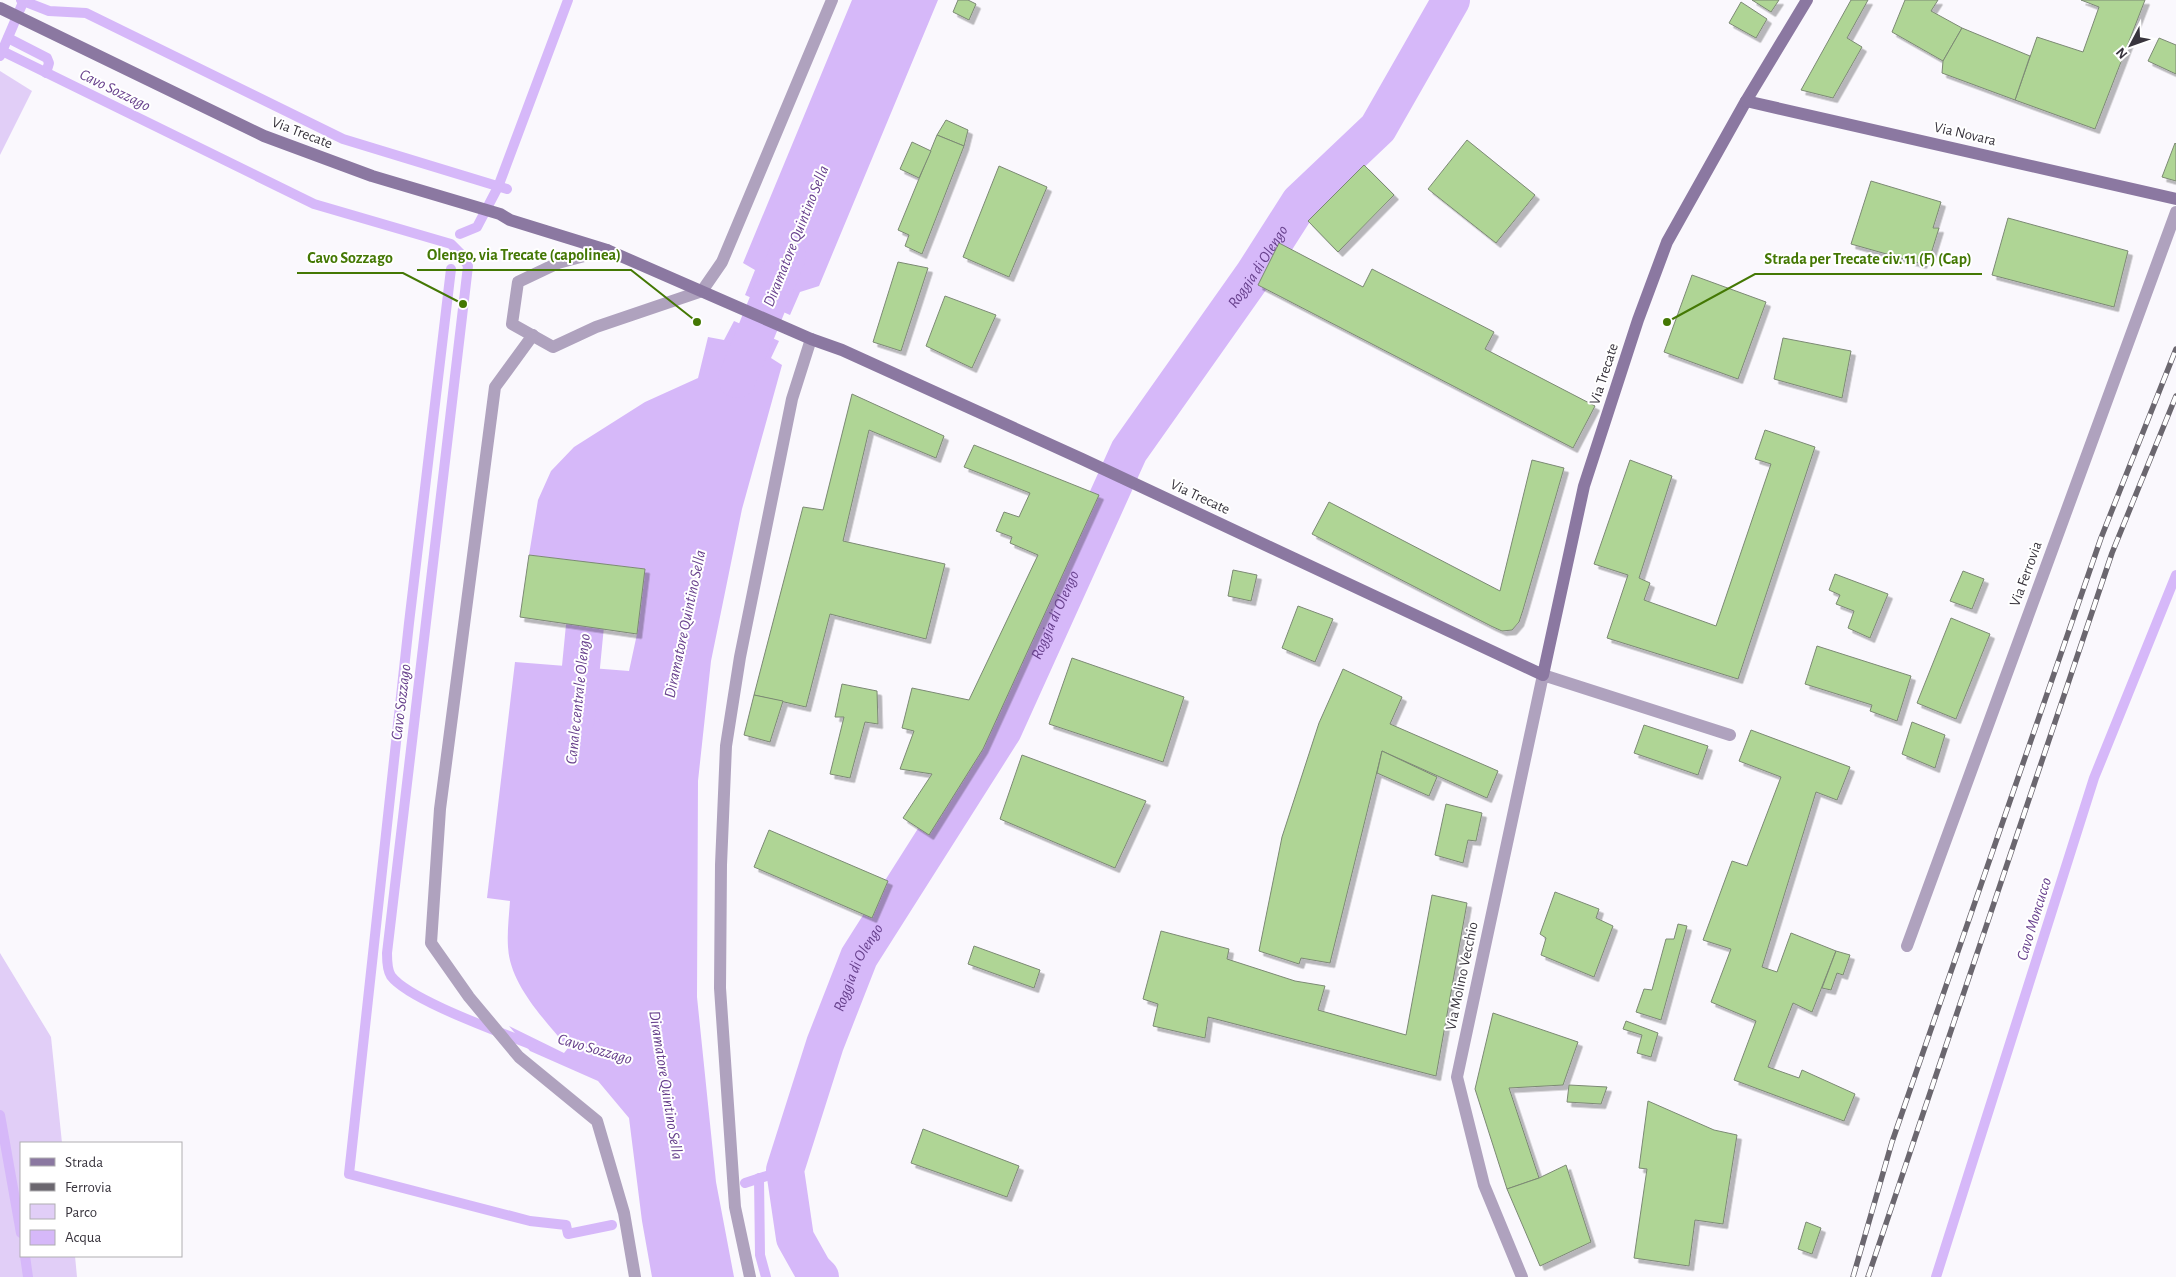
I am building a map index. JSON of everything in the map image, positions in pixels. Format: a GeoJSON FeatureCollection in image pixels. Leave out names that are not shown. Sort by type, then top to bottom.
{"type":"FeatureCollection","features":[{"type":"Feature","properties":{"kind":"main road","name":"Via Trecate"},"geometry":{"type":"LineString","coordinates":[[0,8],[264,136],[372,176],[500,214],[510,220],[607,250],[785,328],[842,350],[1082,459],[1543,675],[1584,486],[1638,320],[1667,242],[1746,101],[1807,0]]}},
{"type":"Feature","properties":{"kind":"main road","name":"Via Novara"},"geometry":{"type":"LineString","coordinates":[[1746,101],[2176,199]]}},
{"type":"Feature","properties":{"kind":"street"},"geometry":{"type":"LineString","coordinates":[[607,250],[558,263],[518,282],[512,324],[554,347],[596,327],[702,291],[722,262],[832,0]]}},
{"type":"Feature","properties":{"kind":"street","name":"Via Ferrovia"},"geometry":{"type":"LineString","coordinates":[[1907,946],[2176,212]]}},
{"type":"Feature","properties":{"kind":"street"},"geometry":{"type":"LineString","coordinates":[[533,335],[495,387],[440,809],[431,943],[469,997],[520,1057],[598,1121],[624,1213],[635,1277]]}},
{"type":"Feature","properties":{"kind":"street"},"geometry":{"type":"LineString","coordinates":[[750,1277],[735,1207],[720,988],[721,865],[726,746],[744,638],[792,399],[811,339]]}},
{"type":"Feature","properties":{"kind":"street","name":"Via Trecate"},"geometry":{"type":"LineString","coordinates":[[1543,675],[1730,735]]}},
{"type":"Feature","properties":{"kind":"street","name":"Via Molino Vecchio"},"geometry":{"type":"LineString","coordinates":[[1522,1277],[1484,1185],[1457,1077],[1543,675]]}},
{"type":"Feature","properties":{"kind":"green space"},"geometry":{"type":"Polygon","coordinates":[[[0,71],[32,91],[0,155],[0,71]]]}},
{"type":"Feature","properties":{"kind":"green space"},"geometry":{"type":"Polygon","coordinates":[[[0,953],[51,1037],[62,1142],[20,1142],[20,1257],[75,1257],[77,1277],[0,1277],[0,953]]]}},
{"type":"Feature","properties":{"kind":"water"},"geometry":{"type":"Polygon","coordinates":[[[852,0],[938,0],[819,286],[800,292],[790,315],[745,295],[755,270],[743,263],[852,0]]]}},
{"type":"Feature","properties":{"kind":"water"},"geometry":{"type":"Polygon","coordinates":[[[734,321],[779,341],[771,358],[782,365],[742,509],[711,661],[698,781],[697,997],[716,1182],[734,1277],[652,1277],[642,1221],[629,1118],[598,1081],[530,1051],[509,1026],[564,1053],[568,1048],[539,1014],[515,975],[508,947],[510,901],[487,898],[515,662],[629,671],[637,634],[645,569],[529,555],[538,500],[551,471],[574,447],[645,402],[698,378],[708,337],[724,340],[734,321]]]}},
{"type":"Feature","properties":{"kind":"building"},"geometry":{"type":"Polygon","coordinates":[[[958,0],[968,0],[976,4],[969,20],[953,12],[958,0]]]}},
{"type":"Feature","properties":{"kind":"building"},"geometry":{"type":"Polygon","coordinates":[[[1752,0],[1779,0],[1771,12],[1752,0]]]}},
{"type":"Feature","properties":{"kind":"building"},"geometry":{"type":"Polygon","coordinates":[[[1851,0],[1868,0],[1847,38],[1862,47],[1833,98],[1801,90],[1851,0]]]}},
{"type":"Feature","properties":{"kind":"building"},"geometry":{"type":"Polygon","coordinates":[[[1905,0],[1938,0],[1931,11],[1962,28],[1943,61],[1892,32],[1905,0]]]}},
{"type":"Feature","properties":{"kind":"building"},"geometry":{"type":"Polygon","coordinates":[[[2081,0],[2145,0],[2095,129],[2015,100],[2037,37],[2083,52],[2099,7],[2081,0]]]}},
{"type":"Feature","properties":{"kind":"building"},"geometry":{"type":"Polygon","coordinates":[[[1741,2],[1767,19],[1756,38],[1729,23],[1741,2]]]}},
{"type":"Feature","properties":{"kind":"building"},"geometry":{"type":"Polygon","coordinates":[[[1962,28],[2030,56],[2015,100],[1942,73],[1943,61],[1962,28]]]}},
{"type":"Feature","properties":{"kind":"building"},"geometry":{"type":"Polygon","coordinates":[[[2159,38],[2176,45],[2176,74],[2148,61],[2159,38]]]}},
{"type":"Feature","properties":{"kind":"building"},"geometry":{"type":"Polygon","coordinates":[[[946,120],[968,130],[964,146],[937,135],[946,120]]]}},
{"type":"Feature","properties":{"kind":"building"},"geometry":{"type":"Polygon","coordinates":[[[937,135],[964,146],[922,254],[905,246],[909,235],[898,230],[937,135]]]}},
{"type":"Feature","properties":{"kind":"building"},"geometry":{"type":"Polygon","coordinates":[[[1467,140],[1535,195],[1496,243],[1428,189],[1467,140]]]}},
{"type":"Feature","properties":{"kind":"building"},"geometry":{"type":"Polygon","coordinates":[[[912,142],[931,151],[919,178],[900,169],[912,142]]]}},
{"type":"Feature","properties":{"kind":"building"},"geometry":{"type":"Polygon","coordinates":[[[2176,144],[2176,181],[2162,177],[2176,144]]]}},
{"type":"Feature","properties":{"kind":"building"},"geometry":{"type":"Polygon","coordinates":[[[1364,165],[1394,195],[1338,252],[1308,221],[1364,165]]]}},
{"type":"Feature","properties":{"kind":"building"},"geometry":{"type":"Polygon","coordinates":[[[999,166],[1047,187],[1009,277],[963,257],[999,166]]]}},
{"type":"Feature","properties":{"kind":"building"},"geometry":{"type":"Polygon","coordinates":[[[1871,181],[1941,202],[1933,228],[1939,228],[1930,257],[1925,255],[1922,264],[1851,244],[1871,181]]]}},
{"type":"Feature","properties":{"kind":"building"},"geometry":{"type":"Polygon","coordinates":[[[2008,218],[2128,251],[2114,307],[1992,275],[2008,218]]]}},
{"type":"Feature","properties":{"kind":"building"},"geometry":{"type":"Polygon","coordinates":[[[1279,243],[1363,287],[1372,269],[1494,332],[1485,349],[1595,406],[1573,448],[1258,285],[1279,243]]]}},
{"type":"Feature","properties":{"kind":"building"},"geometry":{"type":"Polygon","coordinates":[[[898,262],[928,268],[901,351],[873,342],[898,262]]]}},
{"type":"Feature","properties":{"kind":"building"},"geometry":{"type":"Polygon","coordinates":[[[1692,275],[1766,302],[1738,379],[1664,352],[1692,275]]]}},
{"type":"Feature","properties":{"kind":"building"},"geometry":{"type":"Polygon","coordinates":[[[945,296],[996,315],[972,368],[926,346],[945,296]]]}},
{"type":"Feature","properties":{"kind":"building"},"geometry":{"type":"Polygon","coordinates":[[[1783,338],[1851,351],[1842,398],[1774,379],[1783,338]]]}},
{"type":"Feature","properties":{"kind":"building"},"geometry":{"type":"Polygon","coordinates":[[[852,394],[944,436],[936,458],[869,430],[843,541],[945,564],[926,639],[830,614],[806,707],[754,695],[803,507],[823,510],[852,394]]]}},
{"type":"Feature","properties":{"kind":"building"},"geometry":{"type":"Polygon","coordinates":[[[1765,430],[1815,447],[1738,679],[1607,638],[1628,575],[1594,564],[1630,460],[1672,476],[1639,578],[1650,583],[1644,600],[1716,626],[1771,464],[1755,459],[1765,430]]]}},
{"type":"Feature","properties":{"kind":"building"},"geometry":{"type":"Polygon","coordinates":[[[974,445],[1099,495],[983,749],[929,835],[903,818],[932,774],[900,769],[914,731],[902,728],[912,688],[969,700],[1038,555],[1010,543],[1012,537],[996,531],[1004,512],[1019,517],[1030,493],[964,467],[974,445]]]}},
{"type":"Feature","properties":{"kind":"building"},"geometry":{"type":"Polygon","coordinates":[[[1532,460],[1564,468],[1523,610],[1519,622],[1512,630],[1502,631],[1491,626],[1312,534],[1329,502],[1500,591],[1532,460]]]}},
{"type":"Feature","properties":{"kind":"building"},"geometry":{"type":"Polygon","coordinates":[[[529,555],[645,569],[637,634],[520,617],[529,555]]]}},
{"type":"Feature","properties":{"kind":"building"},"geometry":{"type":"Polygon","coordinates":[[[1233,570],[1257,575],[1251,601],[1228,596],[1233,570]]]}},
{"type":"Feature","properties":{"kind":"building"},"geometry":{"type":"Polygon","coordinates":[[[1963,571],[1984,579],[1972,609],[1950,601],[1963,571]]]}},
{"type":"Feature","properties":{"kind":"building"},"geometry":{"type":"Polygon","coordinates":[[[1835,574],[1888,594],[1870,638],[1848,628],[1854,611],[1836,604],[1840,595],[1829,590],[1835,574]]]}},
{"type":"Feature","properties":{"kind":"building"},"geometry":{"type":"Polygon","coordinates":[[[1298,606],[1333,619],[1315,662],[1282,648],[1298,606]]]}},
{"type":"Feature","properties":{"kind":"building"},"geometry":{"type":"Polygon","coordinates":[[[1951,618],[1990,634],[1956,719],[1917,703],[1951,618]]]}},
{"type":"Feature","properties":{"kind":"building"},"geometry":{"type":"Polygon","coordinates":[[[1817,646],[1911,676],[1897,721],[1870,711],[1872,705],[1805,684],[1817,646]]]}},
{"type":"Feature","properties":{"kind":"building"},"geometry":{"type":"Polygon","coordinates":[[[1072,658],[1184,697],[1163,762],[1049,724],[1072,658]]]}},
{"type":"Feature","properties":{"kind":"building"},"geometry":{"type":"Polygon","coordinates":[[[1343,669],[1402,697],[1390,724],[1498,771],[1487,798],[1382,751],[1330,963],[1301,958],[1299,964],[1259,951],[1282,837],[1319,723],[1343,669]]]}},
{"type":"Feature","properties":{"kind":"building"},"geometry":{"type":"Polygon","coordinates":[[[842,684],[877,691],[878,724],[865,722],[850,778],[830,774],[844,717],[835,717],[842,684]]]}},
{"type":"Feature","properties":{"kind":"building"},"geometry":{"type":"Polygon","coordinates":[[[754,695],[783,701],[770,742],[744,735],[754,695]]]}},
{"type":"Feature","properties":{"kind":"building"},"geometry":{"type":"Polygon","coordinates":[[[1912,722],[1945,735],[1935,768],[1902,754],[1912,722]]]}},
{"type":"Feature","properties":{"kind":"building"},"geometry":{"type":"Polygon","coordinates":[[[1644,725],[1708,746],[1698,775],[1634,753],[1644,725]]]}},
{"type":"Feature","properties":{"kind":"building"},"geometry":{"type":"Polygon","coordinates":[[[1751,730],[1850,767],[1837,800],[1816,792],[1762,967],[1777,972],[1791,933],[1836,951],[1812,1012],[1793,1003],[1768,1067],[1799,1078],[1802,1070],[1855,1094],[1844,1121],[1734,1080],[1756,1021],[1711,1002],[1731,949],[1703,940],[1732,861],[1747,866],[1781,777],[1739,761],[1751,730]]]}},
{"type":"Feature","properties":{"kind":"building"},"geometry":{"type":"Polygon","coordinates":[[[1382,751],[1437,777],[1429,796],[1377,773],[1382,751]]]}},
{"type":"Feature","properties":{"kind":"building"},"geometry":{"type":"Polygon","coordinates":[[[1022,755],[1146,801],[1115,868],[1000,819],[1022,755]]]}},
{"type":"Feature","properties":{"kind":"building"},"geometry":{"type":"Polygon","coordinates":[[[1446,804],[1482,813],[1476,841],[1468,840],[1463,863],[1435,855],[1446,804]]]}},
{"type":"Feature","properties":{"kind":"building"},"geometry":{"type":"Polygon","coordinates":[[[769,830],[888,881],[872,918],[754,867],[769,830]]]}},
{"type":"Feature","properties":{"kind":"building"},"geometry":{"type":"Polygon","coordinates":[[[1555,892],[1599,909],[1596,918],[1613,926],[1594,977],[1541,955],[1546,938],[1540,934],[1555,892]]]}},
{"type":"Feature","properties":{"kind":"building"},"geometry":{"type":"Polygon","coordinates":[[[1432,895],[1467,903],[1436,1076],[1208,1017],[1205,1038],[1153,1026],[1158,1004],[1143,999],[1161,931],[1229,949],[1227,959],[1295,981],[1325,986],[1318,1010],[1406,1035],[1432,895]]]}},
{"type":"Feature","properties":{"kind":"building"},"geometry":{"type":"Polygon","coordinates":[[[1678,924],[1687,926],[1661,1020],[1636,1012],[1644,989],[1652,990],[1666,939],[1674,939],[1678,924]]]}},
{"type":"Feature","properties":{"kind":"building"},"geometry":{"type":"Polygon","coordinates":[[[974,946],[1040,970],[1034,988],[968,964],[974,946]]]}},
{"type":"Feature","properties":{"kind":"building"},"geometry":{"type":"Polygon","coordinates":[[[1836,951],[1850,955],[1843,975],[1837,973],[1831,990],[1822,988],[1836,951]]]}},
{"type":"Feature","properties":{"kind":"building"},"geometry":{"type":"Polygon","coordinates":[[[1493,1013],[1578,1042],[1563,1085],[1509,1088],[1539,1178],[1507,1189],[1475,1089],[1493,1013]]]}},
{"type":"Feature","properties":{"kind":"building"},"geometry":{"type":"Polygon","coordinates":[[[1626,1021],[1658,1033],[1651,1057],[1637,1053],[1642,1035],[1623,1029],[1626,1021]]]}},
{"type":"Feature","properties":{"kind":"building"},"geometry":{"type":"Polygon","coordinates":[[[1569,1085],[1607,1087],[1601,1104],[1567,1102],[1569,1085]]]}},
{"type":"Feature","properties":{"kind":"building"},"geometry":{"type":"Polygon","coordinates":[[[1648,1101],[1714,1130],[1737,1135],[1723,1224],[1695,1220],[1689,1266],[1634,1258],[1647,1169],[1639,1168],[1648,1101]]]}},
{"type":"Feature","properties":{"kind":"building"},"geometry":{"type":"Polygon","coordinates":[[[923,1129],[1019,1166],[1007,1197],[911,1163],[923,1129]]]}},
{"type":"Feature","properties":{"kind":"building"},"geometry":{"type":"Polygon","coordinates":[[[1566,1165],[1591,1242],[1540,1266],[1507,1189],[1539,1178],[1566,1165]]]}},
{"type":"Feature","properties":{"kind":"building"},"geometry":{"type":"Polygon","coordinates":[[[1806,1222],[1821,1228],[1812,1254],[1798,1249],[1806,1222]]]}},
{"type":"Feature","properties":{"kind":"waterway"},"geometry":{"type":"LineString","coordinates":[[21,0],[49,11],[86,13],[343,139],[507,189]]}},
{"type":"Feature","properties":{"kind":"waterway"},"geometry":{"type":"LineString","coordinates":[[0,56],[24,0]]}},
{"type":"Feature","properties":{"kind":"waterway"},"geometry":{"type":"LineString","coordinates":[[460,234],[477,227],[498,187],[568,0]]}},
{"type":"Feature","properties":{"kind":"waterway","name":"Roggia di Olengo"},"geometry":{"type":"LineString","coordinates":[[820,1277],[813,1270],[795,1238],[785,1170],[825,1044],[859,957],[1003,730],[1129,451],[1254,274],[1300,202],[1378,128],[1451,0]]}},
{"type":"Feature","properties":{"kind":"waterway"},"geometry":{"type":"LineString","coordinates":[[8,38],[47,58],[49,63],[46,73]]}},
{"type":"Feature","properties":{"kind":"waterway","name":"Cavo Sozzago"},"geometry":{"type":"LineString","coordinates":[[0,50],[314,204],[451,244],[461,254],[468,266],[387,962],[391,976],[416,995],[456,1015],[532,1045]]}},
{"type":"Feature","properties":{"kind":"waterway","name":"Diramatore Quintino Sella"},"geometry":{"type":"LineString","coordinates":[[737,379],[787,256]]}},
{"type":"Feature","properties":{"kind":"waterway"},"geometry":{"type":"LineString","coordinates":[[451,269],[409,623],[349,1174],[530,1221],[566,1225],[568,1234],[612,1225]]}},
{"type":"Feature","properties":{"kind":"waterway","name":"Canale centrale Olengo"},"geometry":{"type":"LineString","coordinates":[[576,718],[590,574]]}},
{"type":"Feature","properties":{"kind":"waterway","name":"Cavo Moncucco"},"geometry":{"type":"LineString","coordinates":[[1936,1277],[2094,778],[2176,575]]}},
{"type":"Feature","properties":{"kind":"waterway"},"geometry":{"type":"LineString","coordinates":[[0,1115],[20,1227]]}},
{"type":"Feature","properties":{"kind":"waterway"},"geometry":{"type":"LineString","coordinates":[[745,1183],[785,1170]]}},
{"type":"Feature","properties":{"kind":"waterway"},"geometry":{"type":"LineString","coordinates":[[759,1178],[760,1255],[766,1277]]}},
{"type":"Feature","properties":{"kind":"waterway"},"geometry":{"type":"LineString","coordinates":[[25,1257],[28,1277]]}},
{"type":"Feature","properties":{"kind":"railway"},"geometry":{"type":"LineString","coordinates":[[1853,1277],[1892,1142],[2101,538],[2176,349]]}},
{"type":"Feature","properties":{"kind":"railway"},"geometry":{"type":"LineString","coordinates":[[1868,1277],[2112,553],[2176,396]]}},
{"type":"Feature","properties":{"kind":"place","name":"Cavo Sozzago"},"geometry":{"type":"Point","coordinates":[463,304]}},
{"type":"Feature","properties":{"kind":"place","name":"Olengo, via Trecate (capolinea)"},"geometry":{"type":"Point","coordinates":[697,322]}},
{"type":"Feature","properties":{"kind":"place","name":"Strada per Trecate civ. 11 (F) (Cap)"},"geometry":{"type":"Point","coordinates":[1667,322]}}]}
